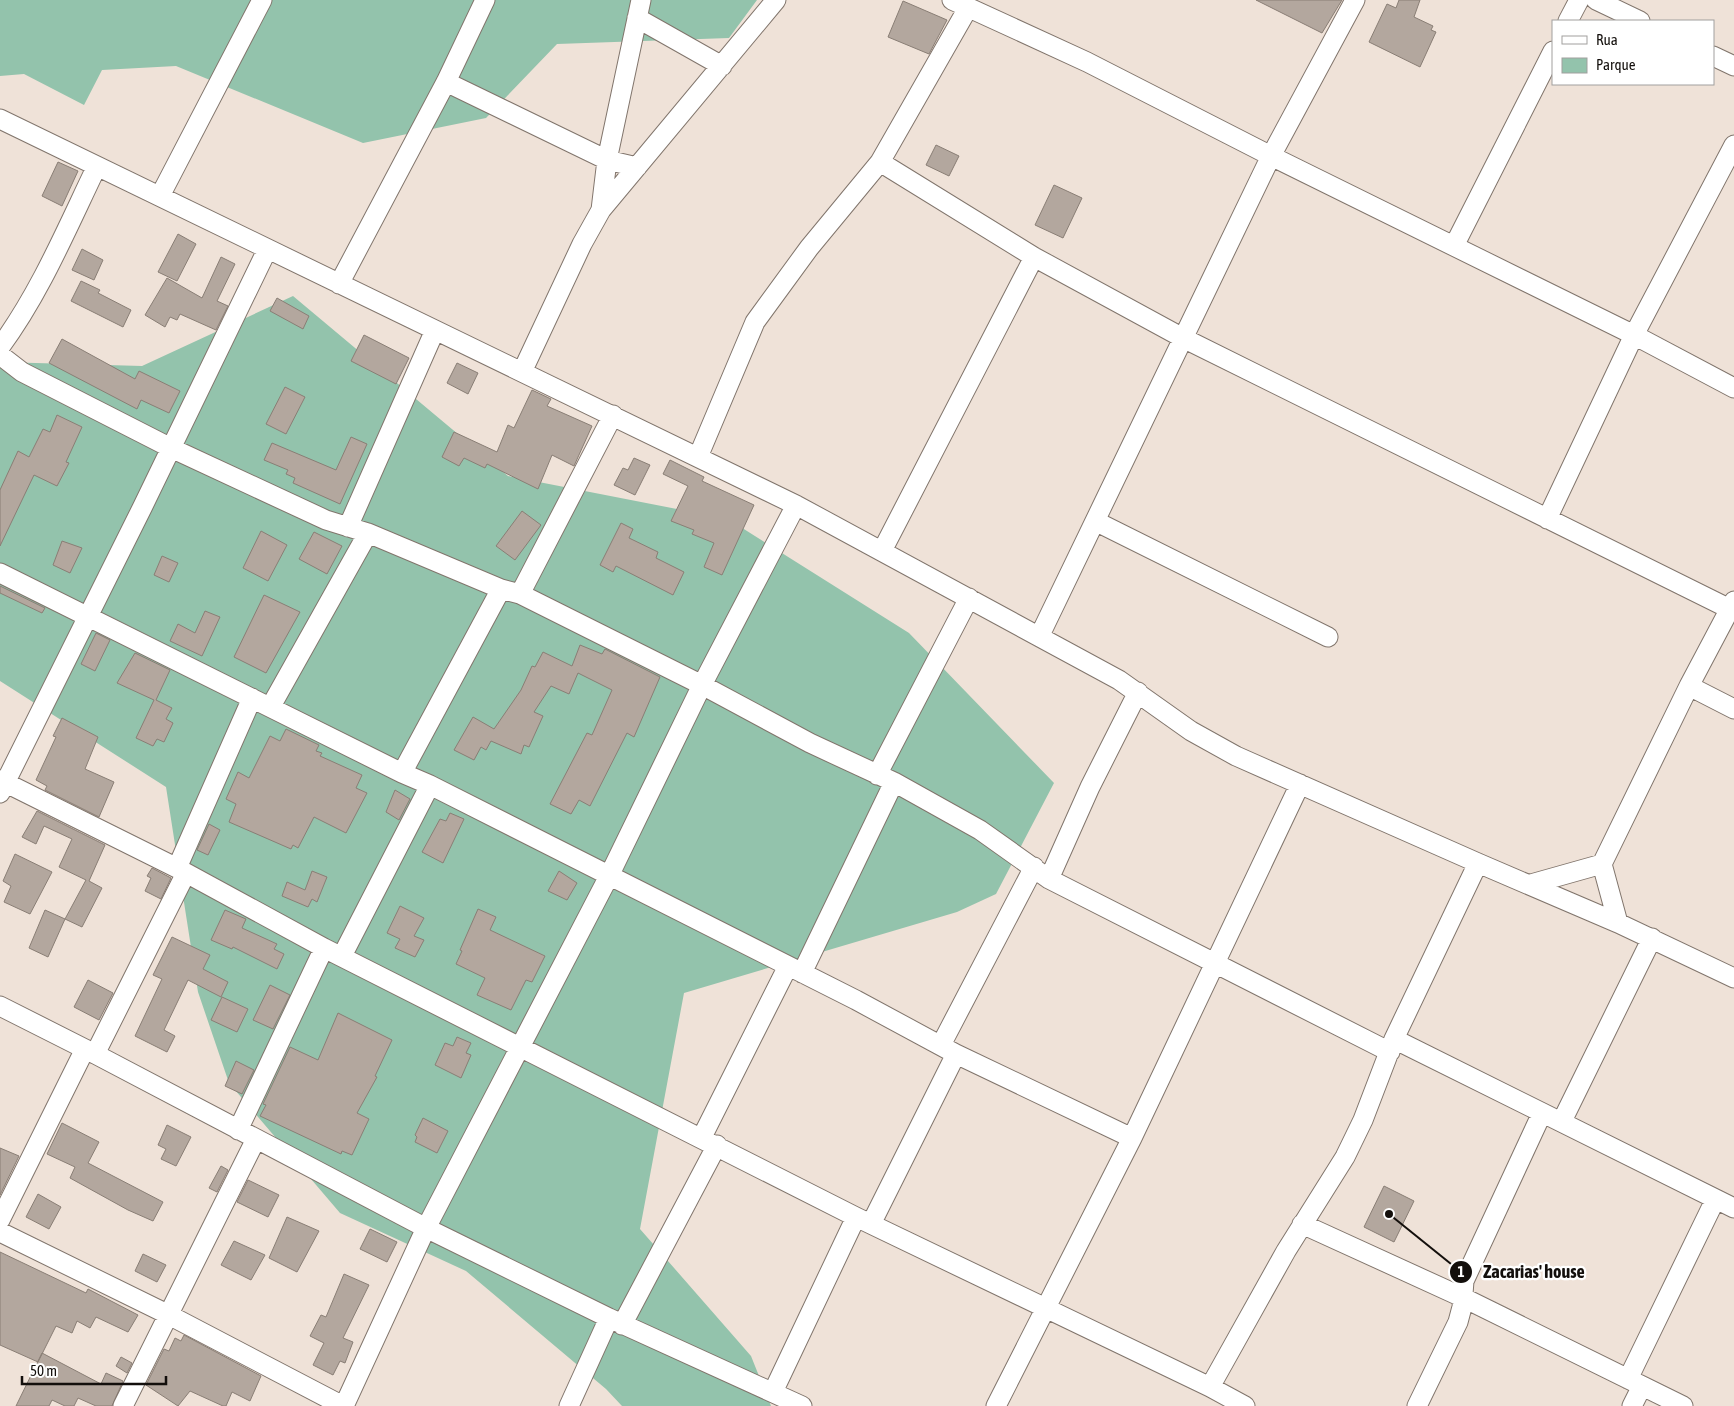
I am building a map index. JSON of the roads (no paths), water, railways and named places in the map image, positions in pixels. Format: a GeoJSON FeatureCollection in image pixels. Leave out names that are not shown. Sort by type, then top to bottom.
{"type":"FeatureCollection","features":[{"type":"Feature","properties":{"kind":"street"},"geometry":{"type":"LineString","coordinates":[[160,196],[262,0]]}},
{"type":"Feature","properties":{"kind":"street"},"geometry":{"type":"LineString","coordinates":[[339,284],[446,82],[485,0]]}},
{"type":"Feature","properties":{"kind":"street"},"geometry":{"type":"LineString","coordinates":[[522,372],[582,244],[601,210],[776,0]]}},
{"type":"Feature","properties":{"kind":"street"},"geometry":{"type":"LineString","coordinates":[[1040,635],[1271,156],[1355,0]]}},
{"type":"Feature","properties":{"kind":"street"},"geometry":{"type":"LineString","coordinates":[[1569,20],[1579,0]]}},
{"type":"Feature","properties":{"kind":"street"},"geometry":{"type":"LineString","coordinates":[[1596,0],[1638,20]]}},
{"type":"Feature","properties":{"kind":"street"},"geometry":{"type":"LineString","coordinates":[[698,457],[748,336],[764,306],[880,162],[960,4],[1087,62],[1271,156],[1634,335],[1734,388]]}},
{"type":"Feature","properties":{"kind":"street"},"geometry":{"type":"LineString","coordinates":[[601,210],[607,160],[639,9],[722,66]]}},
{"type":"Feature","properties":{"kind":"street"},"geometry":{"type":"LineString","coordinates":[[1454,246],[1552,53]]}},
{"type":"Feature","properties":{"kind":"street"},"geometry":{"type":"LineString","coordinates":[[1714,56],[1734,66]]}},
{"type":"Feature","properties":{"kind":"street"},"geometry":{"type":"LineString","coordinates":[[446,82],[607,160],[637,167]]}},
{"type":"Feature","properties":{"kind":"street"},"geometry":{"type":"LineString","coordinates":[[0,119],[96,168],[160,196],[267,250],[796,505],[1040,635],[1138,692],[1191,731],[1236,756],[1478,863],[1531,884],[1652,938],[1734,978]]}},
{"type":"Feature","properties":{"kind":"street"},"geometry":{"type":"LineString","coordinates":[[1547,519],[1634,335],[1734,145]]}},
{"type":"Feature","properties":{"kind":"street"},"geometry":{"type":"LineString","coordinates":[[880,162],[1034,256],[1183,338],[1547,519],[1732,605],[1689,686],[1602,864],[1618,923]]}},
{"type":"Feature","properties":{"kind":"street"},"geometry":{"type":"LineString","coordinates":[[0,347],[16,325],[53,257],[96,168]]}},
{"type":"Feature","properties":{"kind":"street"},"geometry":{"type":"LineString","coordinates":[[267,250],[171,448],[2,785],[182,871],[324,948],[709,1141],[863,1221],[1210,1387],[1225,1401],[1245,1406]]}},
{"type":"Feature","properties":{"kind":"street"},"geometry":{"type":"LineString","coordinates":[[882,551],[1034,256]]}},
{"type":"Feature","properties":{"kind":"street"},"geometry":{"type":"LineString","coordinates":[[348,527],[435,330]]}},
{"type":"Feature","properties":{"kind":"street"},"geometry":{"type":"LineString","coordinates":[[0,355],[22,372],[171,448],[326,520],[368,533],[501,589],[520,594],[702,685],[810,743],[885,778],[980,830],[1049,879],[1214,964],[1392,1046],[1562,1121],[1734,1208]]}},
{"type":"Feature","properties":{"kind":"street"},"geometry":{"type":"LineString","coordinates":[[520,594],[613,416]]}},
{"type":"Feature","properties":{"kind":"street"},"geometry":{"type":"LineString","coordinates":[[0,1232],[167,1314],[343,1406],[426,1228],[609,876],[702,685],[796,505]]}},
{"type":"Feature","properties":{"kind":"street"},"geometry":{"type":"LineString","coordinates":[[1094,521],[1328,637]]}},
{"type":"Feature","properties":{"kind":"street"},"geometry":{"type":"LineString","coordinates":[[271,706],[368,533]]}},
{"type":"Feature","properties":{"kind":"street"},"geometry":{"type":"LineString","coordinates":[[0,573],[271,706],[609,876],[948,1050],[1132,1138]]}},
{"type":"Feature","properties":{"kind":"street"},"geometry":{"type":"LineString","coordinates":[[402,773],[501,589]]}},
{"type":"Feature","properties":{"kind":"street"},"geometry":{"type":"LineString","coordinates":[[569,1406],[709,1141],[795,970],[969,598]]}},
{"type":"Feature","properties":{"kind":"street"},"geometry":{"type":"LineString","coordinates":[[1689,686],[1734,709]]}},
{"type":"Feature","properties":{"kind":"street"},"geometry":{"type":"LineString","coordinates":[[1049,879],[1090,787],[1138,692]]}},
{"type":"Feature","properties":{"kind":"street"},"geometry":{"type":"LineString","coordinates":[[0,1220],[90,1051],[182,871],[252,698]]}},
{"type":"Feature","properties":{"kind":"street"},"geometry":{"type":"LineString","coordinates":[[996,1406],[1132,1138],[1300,784]]}},
{"type":"Feature","properties":{"kind":"street"},"geometry":{"type":"LineString","coordinates":[[342,956],[430,786]]}},
{"type":"Feature","properties":{"kind":"street"},"geometry":{"type":"LineString","coordinates":[[1210,1387],[1302,1224],[1345,1157],[1363,1120],[1392,1046],[1478,863]]}},
{"type":"Feature","properties":{"kind":"street"},"geometry":{"type":"LineString","coordinates":[[1531,884],[1602,864]]}},
{"type":"Feature","properties":{"kind":"street"},"geometry":{"type":"LineString","coordinates":[[773,1392],[863,1221],[948,1050],[1034,867]]}},
{"type":"Feature","properties":{"kind":"street"},"geometry":{"type":"LineString","coordinates":[[1562,1121],[1652,938]]}},
{"type":"Feature","properties":{"kind":"street"},"geometry":{"type":"LineString","coordinates":[[238,1130],[324,948]]}},
{"type":"Feature","properties":{"kind":"street"},"geometry":{"type":"LineString","coordinates":[[0,1006],[90,1051],[426,1228],[615,1322],[773,1392],[793,1404]]}},
{"type":"Feature","properties":{"kind":"street"},"geometry":{"type":"LineString","coordinates":[[1417,1406],[1458,1322],[1464,1298],[1464,1281],[1542,1113]]}},
{"type":"Feature","properties":{"kind":"street"},"geometry":{"type":"LineString","coordinates":[[123,1406],[167,1314],[256,1139]]}},
{"type":"Feature","properties":{"kind":"street"},"geometry":{"type":"LineString","coordinates":[[1632,1406],[1635,1382],[1715,1200]]}},
{"type":"Feature","properties":{"kind":"street"},"geometry":{"type":"LineString","coordinates":[[1302,1224],[1464,1298],[1682,1406]]}},
{"type":"Feature","properties":{"kind":"place","name":"Zacarias' house"},"geometry":{"type":"Point","coordinates":[1389,1214]}}]}
